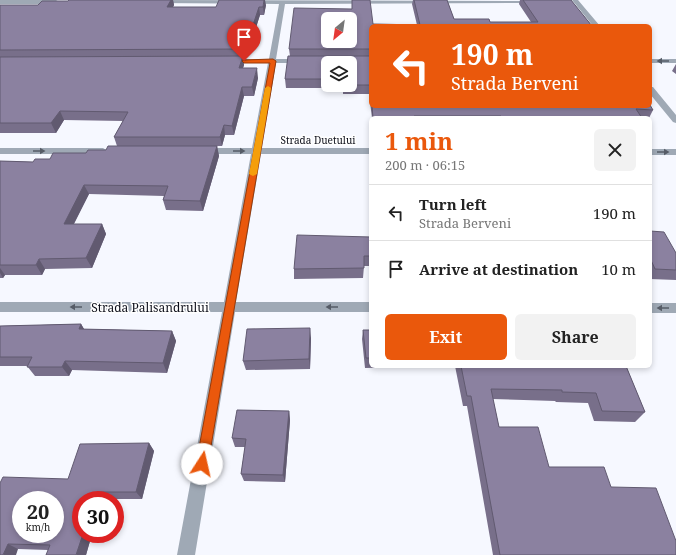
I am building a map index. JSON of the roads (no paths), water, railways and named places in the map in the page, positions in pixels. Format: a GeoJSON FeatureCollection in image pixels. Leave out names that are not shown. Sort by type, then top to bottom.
{"type":"FeatureCollection","features":[{"type":"Feature","properties":{"kind":"street"},"geometry":{"type":"LineString","coordinates":[[573,0],[595,24]]}},
{"type":"Feature","properties":{"kind":"street"},"geometry":{"type":"LineString","coordinates":[[186,555],[283,1]]}},
{"type":"Feature","properties":{"kind":"street"},"geometry":{"type":"LineString","coordinates":[[148,2],[542,1]]}},
{"type":"Feature","properties":{"kind":"street"},"geometry":{"type":"LineString","coordinates":[[0,2],[62,2]]}},
{"type":"Feature","properties":{"kind":"street"},"geometry":{"type":"LineString","coordinates":[[220,61],[311,61]]}},
{"type":"Feature","properties":{"kind":"street"},"geometry":{"type":"LineString","coordinates":[[652,61],[676,61]]}},
{"type":"Feature","properties":{"kind":"street"},"geometry":{"type":"LineString","coordinates":[[652,91],[676,120]]}},
{"type":"Feature","properties":{"kind":"street"},"geometry":{"type":"LineString","coordinates":[[0,151],[112,151]]}},
{"type":"Feature","properties":{"kind":"street","name":"Strada Duetului"},"geometry":{"type":"LineString","coordinates":[[191,151],[369,151]]}},
{"type":"Feature","properties":{"kind":"street"},"geometry":{"type":"LineString","coordinates":[[652,152],[676,152]]}},
{"type":"Feature","properties":{"kind":"street","name":"Strada Palisandrului"},"geometry":{"type":"LineString","coordinates":[[0,307],[369,307]]}},
{"type":"Feature","properties":{"kind":"street"},"geometry":{"type":"LineString","coordinates":[[652,308],[676,308]]}}]}
